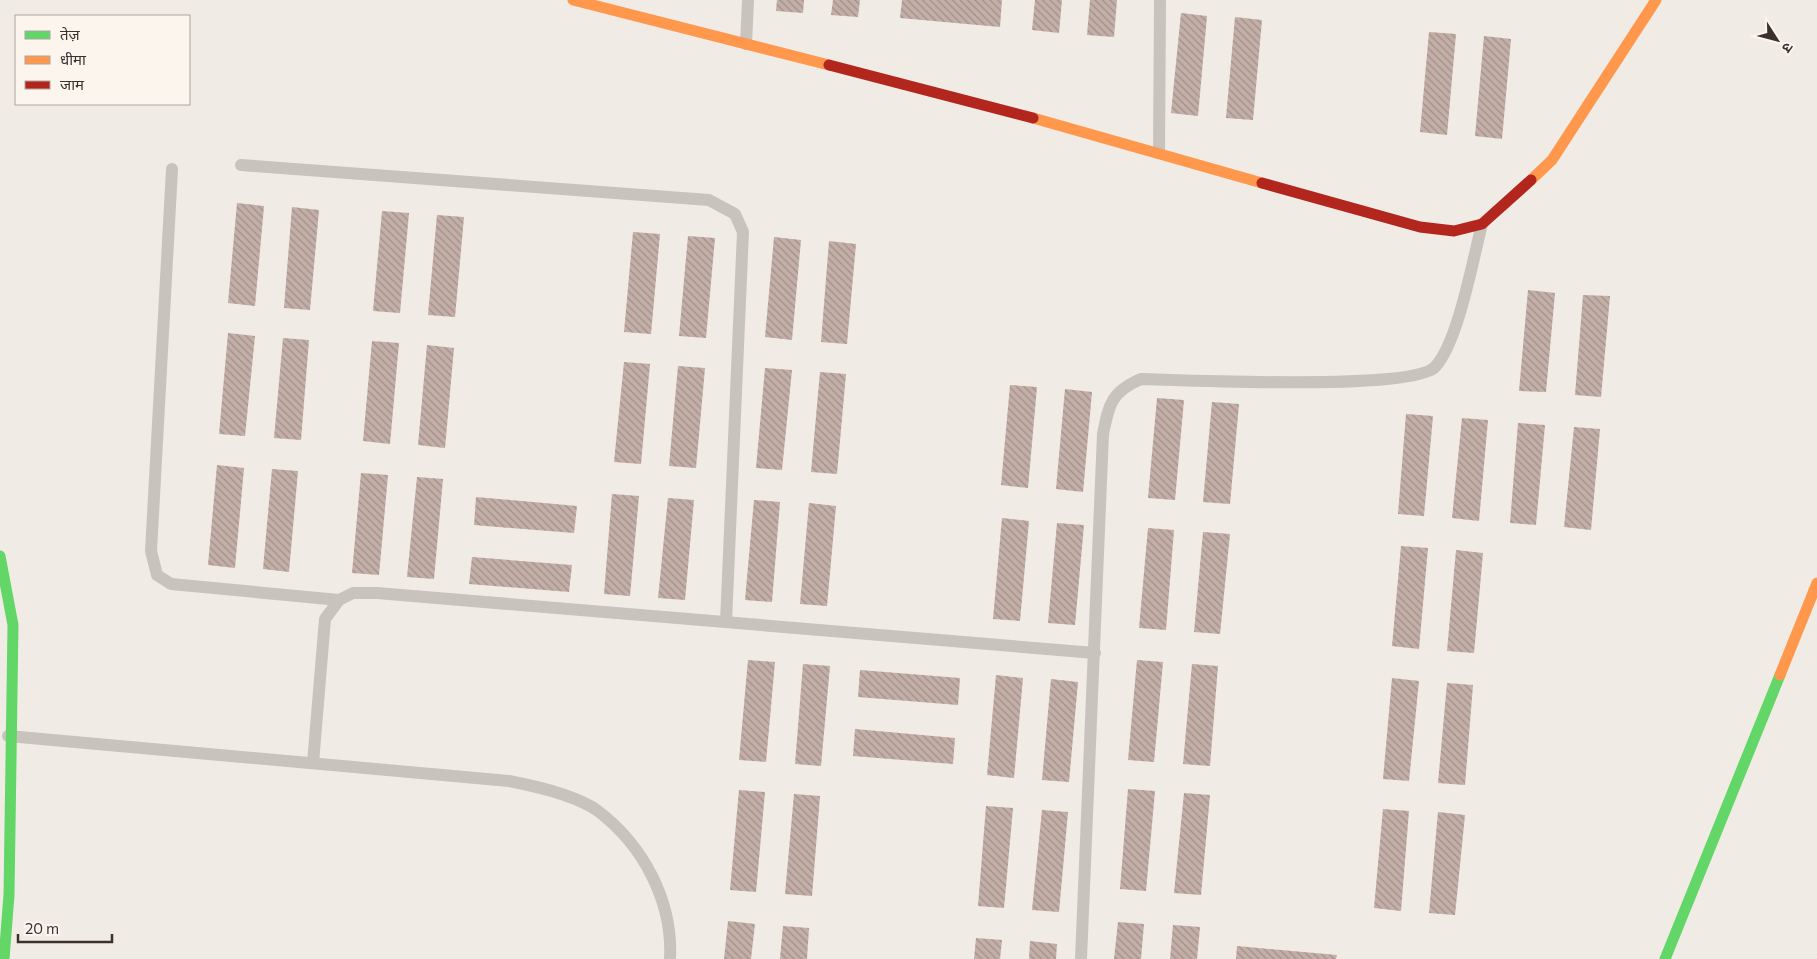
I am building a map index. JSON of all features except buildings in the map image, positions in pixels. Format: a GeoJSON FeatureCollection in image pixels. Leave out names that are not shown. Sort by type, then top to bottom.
{"type":"FeatureCollection","features":[{"type":"Feature","properties":{"kind":"street"},"geometry":{"type":"LineString","coordinates":[[573,0],[1000,109],[1420,227],[1454,231],[1482,224],[1511,200],[1552,160],[1656,0]]}},
{"type":"Feature","properties":{"kind":"street"},"geometry":{"type":"LineString","coordinates":[[0,556],[13,625],[6,736],[9,895],[4,959]]}},
{"type":"Feature","properties":{"kind":"street"},"geometry":{"type":"LineString","coordinates":[[1665,959],[1817,583]]}},
{"type":"Feature","properties":{"kind":"lane"},"geometry":{"type":"LineString","coordinates":[[746,44],[748,0]]}},
{"type":"Feature","properties":{"kind":"lane"},"geometry":{"type":"LineString","coordinates":[[1159,154],[1160,0]]}},
{"type":"Feature","properties":{"kind":"lane"},"geometry":{"type":"LineString","coordinates":[[241,165],[709,200],[735,214],[743,232],[726,622]]}},
{"type":"Feature","properties":{"kind":"lane"},"geometry":{"type":"LineString","coordinates":[[172,169],[151,551],[157,575],[172,584],[339,600],[353,594],[377,593],[1095,653]]}},
{"type":"Feature","properties":{"kind":"lane"},"geometry":{"type":"LineString","coordinates":[[1081,959],[1103,434],[1108,407],[1123,387],[1141,379],[1263,382],[1347,381],[1414,377],[1434,368],[1450,346],[1482,224]]}},
{"type":"Feature","properties":{"kind":"lane"},"geometry":{"type":"LineString","coordinates":[[313,762],[325,618],[339,600]]}},
{"type":"Feature","properties":{"kind":"lane"},"geometry":{"type":"LineString","coordinates":[[6,736],[313,762],[509,781],[548,788],[597,810],[632,843],[658,884],[672,934],[670,959]]}},
{"type":"Feature","properties":{"kind":"traffic: fast"},"geometry":{"type":"LineString","coordinates":[[0,556],[13,625],[9,895],[4,959]]}},
{"type":"Feature","properties":{"kind":"traffic: fast"},"geometry":{"type":"LineString","coordinates":[[1665,959],[1780,675]]}},
{"type":"Feature","properties":{"kind":"traffic: slow"},"geometry":{"type":"LineString","coordinates":[[573,0],[829,65]]}},
{"type":"Feature","properties":{"kind":"traffic: slow"},"geometry":{"type":"LineString","coordinates":[[1531,180],[1552,160],[1656,0]]}},
{"type":"Feature","properties":{"kind":"traffic: slow"},"geometry":{"type":"LineString","coordinates":[[1033,118],[1262,183]]}},
{"type":"Feature","properties":{"kind":"traffic: slow"},"geometry":{"type":"LineString","coordinates":[[1780,675],[1817,583]]}},
{"type":"Feature","properties":{"kind":"traffic: jam"},"geometry":{"type":"LineString","coordinates":[[829,65],[1033,118]]}},
{"type":"Feature","properties":{"kind":"traffic: jam"},"geometry":{"type":"LineString","coordinates":[[1262,183],[1420,227],[1454,231],[1482,224],[1531,180]]}}]}
